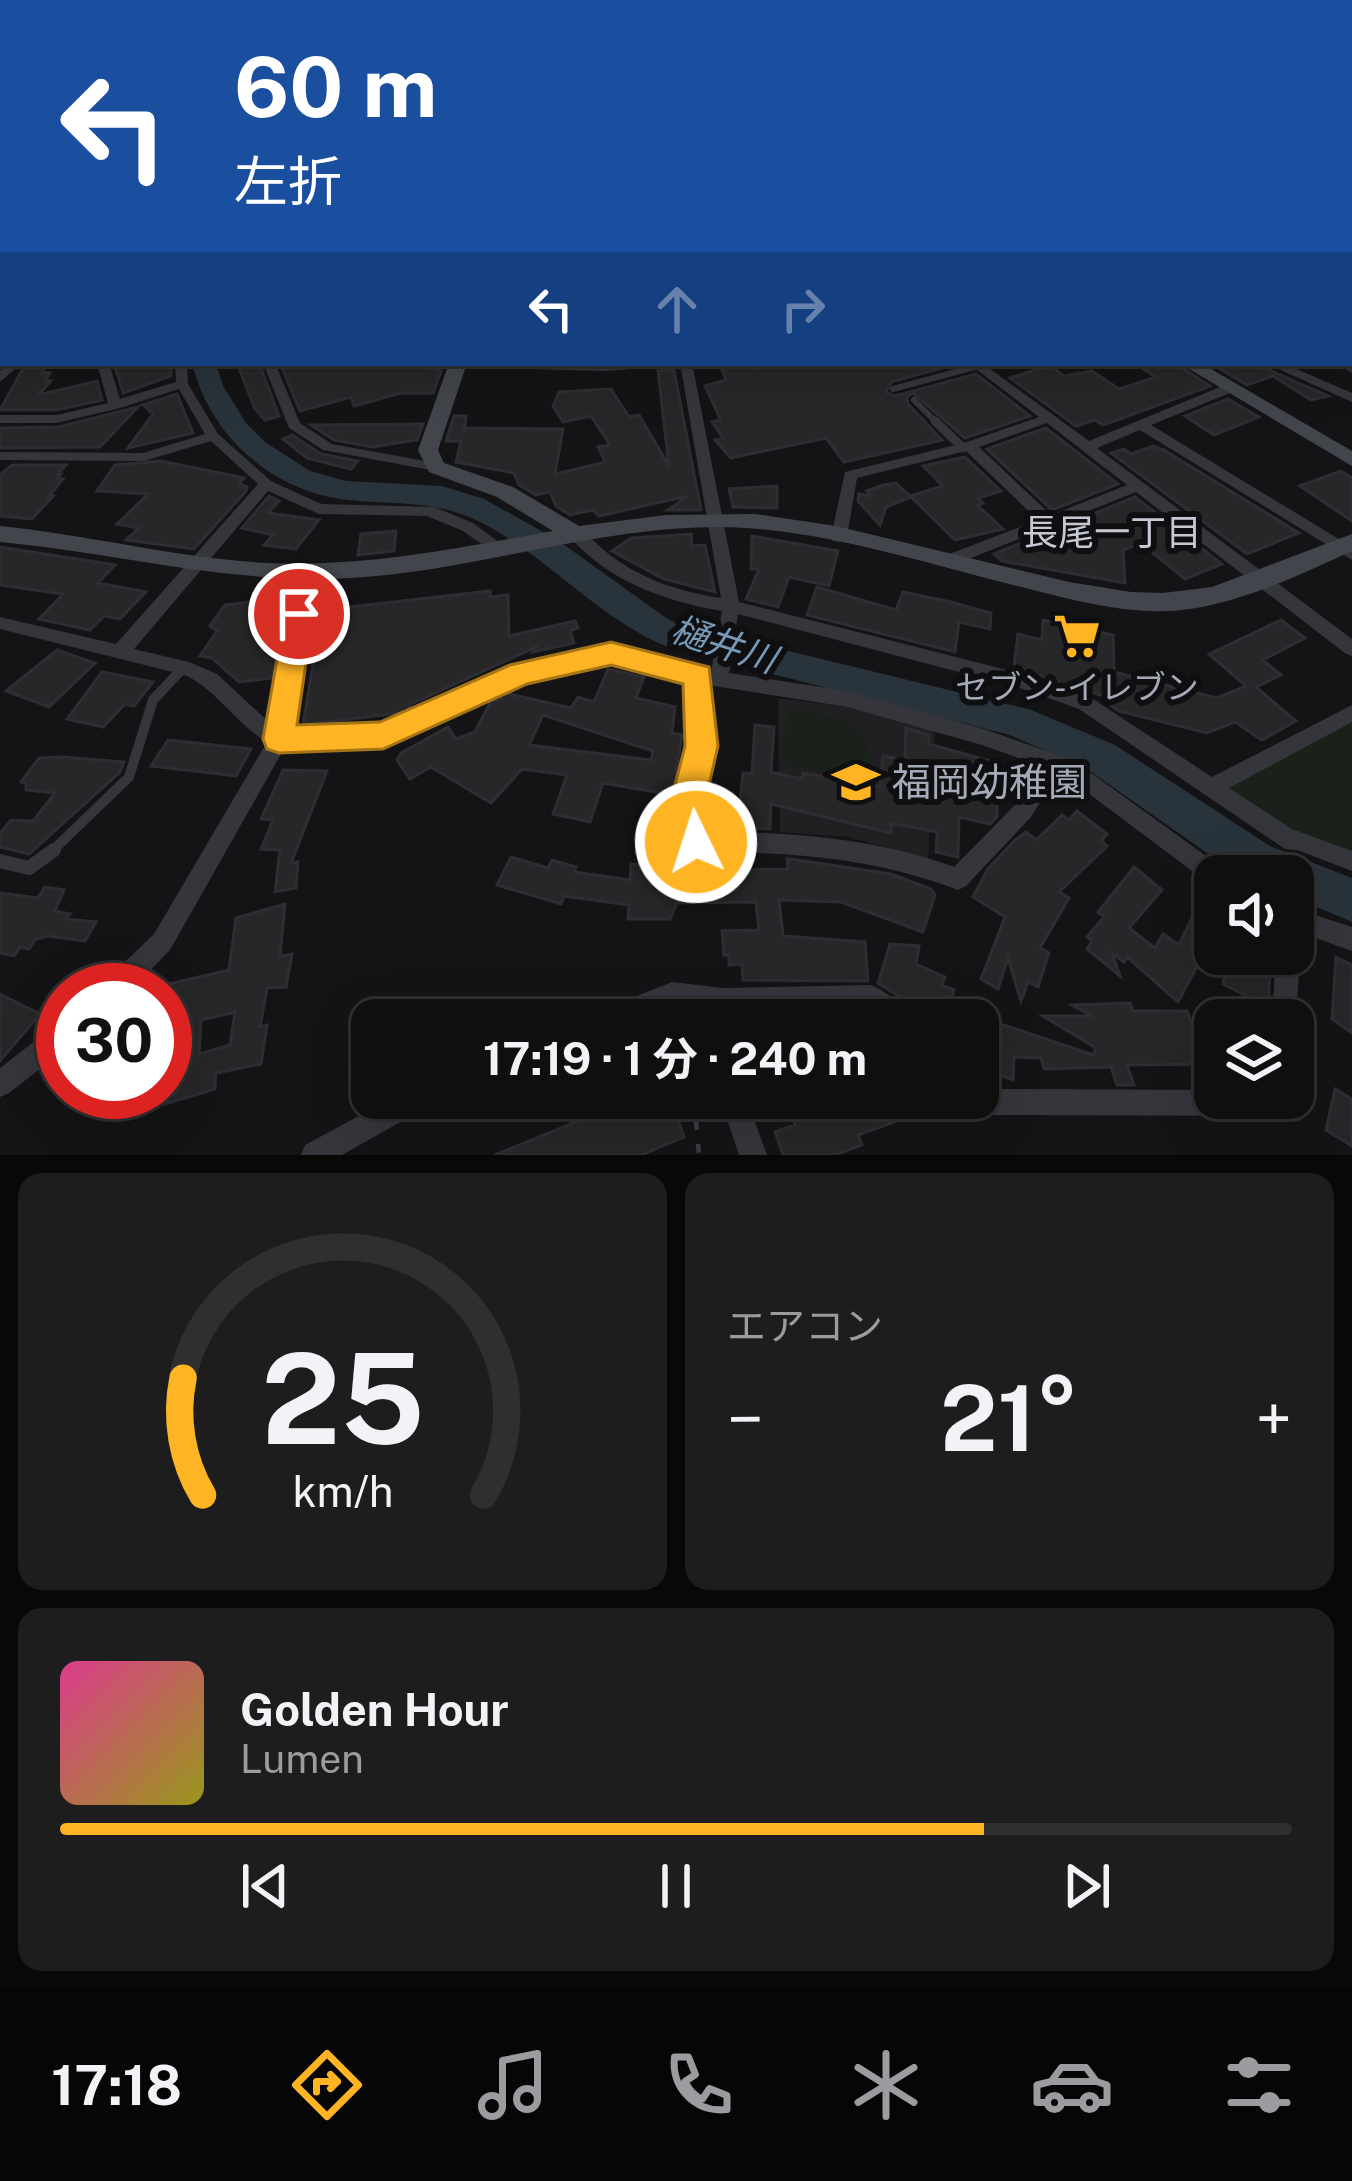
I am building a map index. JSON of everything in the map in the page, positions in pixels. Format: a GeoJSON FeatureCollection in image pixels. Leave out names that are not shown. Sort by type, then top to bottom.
{"type":"FeatureCollection","features":[{"type":"Feature","properties":{"kind":"street"},"geometry":{"type":"LineString","coordinates":[[105,366],[115,405]]}},
{"type":"Feature","properties":{"kind":"street"},"geometry":{"type":"LineString","coordinates":[[181,366],[182,384],[213,436],[266,484],[319,509],[429,511],[468,526],[499,548]]}},
{"type":"Feature","properties":{"kind":"street"},"geometry":{"type":"LineString","coordinates":[[270,366],[294,424],[328,447],[436,467],[505,492],[658,592],[1023,681],[1086,704],[1257,821],[1352,861]]}},
{"type":"Feature","properties":{"kind":"street"},"geometry":{"type":"LineString","coordinates":[[436,467],[428,450],[457,366]]}},
{"type":"Feature","properties":{"kind":"street"},"geometry":{"type":"LineString","coordinates":[[687,366],[731,612],[713,675],[692,785],[703,816],[696,842],[838,844],[958,879],[988,843],[1021,818],[1043,789],[1053,762]]}},
{"type":"Feature","properties":{"kind":"street"},"geometry":{"type":"LineString","coordinates":[[977,366],[1352,649]]}},
{"type":"Feature","properties":{"kind":"street"},"geometry":{"type":"LineString","coordinates":[[1193,366],[1352,460]]}},
{"type":"Feature","properties":{"kind":"street"},"geometry":{"type":"LineString","coordinates":[[1278,366],[1352,398]]}},
{"type":"Feature","properties":{"kind":"street"},"geometry":{"type":"LineString","coordinates":[[0,418],[56,419],[182,384]]}},
{"type":"Feature","properties":{"kind":"street"},"geometry":{"type":"LineString","coordinates":[[1087,448],[1230,388]]}},
{"type":"Feature","properties":{"kind":"street"},"geometry":{"type":"LineString","coordinates":[[839,537],[850,475],[966,447],[1048,418]]}},
{"type":"Feature","properties":{"kind":"street"},"geometry":{"type":"LineString","coordinates":[[1141,425],[1348,548]]}},
{"type":"Feature","properties":{"kind":"street"},"geometry":{"type":"LineString","coordinates":[[0,456],[144,457],[213,436]]}},
{"type":"Feature","properties":{"kind":"street"},"geometry":{"type":"LineString","coordinates":[[966,447],[1048,521]]}},
{"type":"Feature","properties":{"kind":"street"},"geometry":{"type":"LineString","coordinates":[[122,650],[266,484]]}},
{"type":"Feature","properties":{"kind":"street"},"geometry":{"type":"LineString","coordinates":[[945,562],[1138,486]]}},
{"type":"Feature","properties":{"kind":"street"},"geometry":{"type":"LineString","coordinates":[[0,534],[194,565],[306,572],[418,562],[625,525],[717,520],[839,537],[1127,601],[1208,597],[1348,548]]}},
{"type":"Feature","properties":{"kind":"street"},"geometry":{"type":"LineString","coordinates":[[141,963],[162,942],[265,755],[279,739],[306,572]]}},
{"type":"Feature","properties":{"kind":"street"},"geometry":{"type":"LineString","coordinates":[[0,623],[122,650],[210,679],[258,727],[279,739],[383,736],[520,673],[611,654],[848,699],[984,736],[1053,762],[1087,781],[1194,860]]}},
{"type":"Feature","properties":{"kind":"street"},"geometry":{"type":"LineString","coordinates":[[1210,788],[1352,713]]}},
{"type":"Feature","properties":{"kind":"street"},"geometry":{"type":"LineString","coordinates":[[1314,926],[1352,939]]}},
{"type":"Feature","properties":{"kind":"street"},"geometry":{"type":"LineString","coordinates":[[660,999],[672,994],[688,999]]}},
{"type":"Feature","properties":{"kind":"street"},"geometry":{"type":"LineString","coordinates":[[0,1084],[36,1056]]}},
{"type":"Feature","properties":{"kind":"street"},"geometry":{"type":"LineString","coordinates":[[999,1102],[1194,1103]]}},
{"type":"Feature","properties":{"kind":"street"},"geometry":{"type":"LineString","coordinates":[[315,1155],[380,1119]]}},
{"type":"Feature","properties":{"kind":"street"},"geometry":{"type":"LineString","coordinates":[[740,1119],[753,1155]]}},
{"type":"Feature","properties":{"kind":"lane"},"geometry":{"type":"LineString","coordinates":[[893,389],[973,366]]}},
{"type":"Feature","properties":{"kind":"lane"},"geometry":{"type":"LineString","coordinates":[[914,400],[966,447]]}},
{"type":"Feature","properties":{"kind":"lane"},"geometry":{"type":"LineString","coordinates":[[0,861],[29,868],[40,863],[129,777],[153,700],[183,668]]}},
{"type":"Feature","properties":{"kind":"path"},"geometry":{"type":"LineString","coordinates":[[690,1155],[699,1153],[696,1119]]}},
{"type":"Feature","properties":{"kind":"shaded area","name":"福岡幼稚園"},"geometry":{"type":"Polygon","coordinates":[[[778,698],[847,707],[935,731],[928,860],[849,837],[780,832],[778,698]]]}},
{"type":"Feature","properties":{"kind":"shaded area"},"geometry":{"type":"Polygon","coordinates":[[[788,709],[851,725],[867,744],[875,782],[783,764],[788,709]]]}},
{"type":"Feature","properties":{"kind":"shaded area"},"geometry":{"type":"Polygon","coordinates":[[[1352,721],[1352,856],[1309,841],[1221,790],[1352,721]]]}},
{"type":"Feature","properties":{"kind":"building"},"geometry":{"type":"Polygon","coordinates":[[[24,366],[46,366],[42,373],[50,373],[45,381],[51,381],[38,395],[97,381],[102,400],[56,410],[0,410],[24,366]]]}},
{"type":"Feature","properties":{"kind":"building"},"geometry":{"type":"Polygon","coordinates":[[[115,366],[171,366],[171,376],[123,393],[115,366]]]}},
{"type":"Feature","properties":{"kind":"building"},"geometry":{"type":"Polygon","coordinates":[[[238,366],[260,366],[279,416],[265,420],[255,409],[238,366]]]}},
{"type":"Feature","properties":{"kind":"building"},"geometry":{"type":"Polygon","coordinates":[[[281,366],[425,366],[441,371],[433,393],[401,393],[354,406],[351,397],[300,411],[281,366]]]}},
{"type":"Feature","properties":{"kind":"building"},"geometry":{"type":"Polygon","coordinates":[[[721,366],[949,366],[891,382],[886,392],[895,396],[976,374],[1030,416],[965,438],[913,393],[907,397],[908,404],[942,440],[844,462],[826,438],[731,458],[715,440],[723,438],[712,422],[721,420],[705,386],[726,380],[721,366]]]}},
{"type":"Feature","properties":{"kind":"building"},"geometry":{"type":"Polygon","coordinates":[[[1047,366],[1064,376],[1092,371],[1119,389],[1156,377],[1139,366],[1180,366],[1210,386],[1103,425],[1095,420],[1076,426],[1010,378],[1047,366]]]}},
{"type":"Feature","properties":{"kind":"building"},"geometry":{"type":"Polygon","coordinates":[[[1215,366],[1260,366],[1328,396],[1311,400],[1273,376],[1247,385],[1215,366]]]}},
{"type":"Feature","properties":{"kind":"building"},"geometry":{"type":"Polygon","coordinates":[[[674,370],[701,510],[668,510],[688,496],[599,516],[593,510],[570,515],[556,506],[550,492],[536,495],[519,485],[514,473],[456,462],[461,441],[446,441],[454,416],[466,416],[464,433],[465,428],[563,429],[555,474],[602,463],[598,447],[610,445],[591,416],[563,422],[553,406],[559,392],[611,389],[629,417],[639,415],[669,466],[658,371],[674,370]]]}},
{"type":"Feature","properties":{"kind":"building"},"geometry":{"type":"Polygon","coordinates":[[[177,394],[193,433],[128,448],[153,414],[143,405],[177,394]]]}},
{"type":"Feature","properties":{"kind":"building"},"geometry":{"type":"Polygon","coordinates":[[[1228,399],[1259,417],[1214,435],[1185,416],[1228,399]]]}},
{"type":"Feature","properties":{"kind":"building"},"geometry":{"type":"Polygon","coordinates":[[[138,407],[100,447],[0,448],[0,428],[58,427],[138,407]]]}},
{"type":"Feature","properties":{"kind":"building"},"geometry":{"type":"Polygon","coordinates":[[[423,424],[417,440],[372,447],[334,440],[311,425],[423,424]]]}},
{"type":"Feature","properties":{"kind":"building"},"geometry":{"type":"Polygon","coordinates":[[[1046,428],[1118,484],[1052,510],[987,449],[1046,428]]]}},
{"type":"Feature","properties":{"kind":"building"},"geometry":{"type":"Polygon","coordinates":[[[292,435],[321,454],[358,461],[351,469],[307,458],[283,439],[292,435]]]}},
{"type":"Feature","properties":{"kind":"building"},"geometry":{"type":"Polygon","coordinates":[[[1153,446],[1299,533],[1247,554],[1111,453],[1124,449],[1131,454],[1153,446]]]}},
{"type":"Feature","properties":{"kind":"building"},"geometry":{"type":"Polygon","coordinates":[[[965,457],[1001,491],[978,498],[983,503],[977,505],[1003,529],[955,540],[911,497],[886,507],[880,525],[858,501],[859,494],[871,496],[867,491],[883,485],[896,483],[910,496],[943,486],[923,466],[965,457]]]}},
{"type":"Feature","properties":{"kind":"building"},"geometry":{"type":"Polygon","coordinates":[[[161,461],[244,478],[239,483],[246,491],[194,549],[126,540],[139,528],[117,524],[148,494],[97,491],[115,465],[161,461]]]}},
{"type":"Feature","properties":{"kind":"building"},"geometry":{"type":"Polygon","coordinates":[[[12,465],[66,465],[57,479],[63,479],[49,496],[53,496],[32,519],[0,516],[0,475],[12,465]]]}},
{"type":"Feature","properties":{"kind":"building"},"geometry":{"type":"Polygon","coordinates":[[[1341,471],[1352,478],[1352,521],[1300,486],[1341,471]]]}},
{"type":"Feature","properties":{"kind":"building"},"geometry":{"type":"Polygon","coordinates":[[[777,486],[777,508],[733,507],[729,489],[777,486]]]}},
{"type":"Feature","properties":{"kind":"building"},"geometry":{"type":"Polygon","coordinates":[[[269,496],[279,501],[268,513],[319,520],[296,549],[264,545],[273,535],[242,528],[269,496]]]}},
{"type":"Feature","properties":{"kind":"building"},"geometry":{"type":"Polygon","coordinates":[[[1135,497],[1222,564],[1185,579],[1141,543],[1123,550],[1125,583],[1002,561],[994,554],[1135,497]]]}},
{"type":"Feature","properties":{"kind":"building"},"geometry":{"type":"Polygon","coordinates":[[[396,531],[394,551],[358,555],[361,534],[396,531]]]}},
{"type":"Feature","properties":{"kind":"building"},"geometry":{"type":"Polygon","coordinates":[[[691,534],[692,546],[705,545],[715,592],[664,579],[612,551],[631,538],[691,534]]]}},
{"type":"Feature","properties":{"kind":"building"},"geometry":{"type":"Polygon","coordinates":[[[752,536],[838,551],[829,586],[789,577],[778,607],[746,599],[759,569],[751,569],[752,536]]]}},
{"type":"Feature","properties":{"kind":"building"},"geometry":{"type":"Polygon","coordinates":[[[0,547],[115,565],[98,583],[146,592],[120,619],[104,616],[90,630],[39,619],[63,594],[0,585],[0,547]]]}},
{"type":"Feature","properties":{"kind":"building"},"geometry":{"type":"Polygon","coordinates":[[[817,587],[896,610],[903,592],[951,602],[991,613],[990,629],[959,622],[955,652],[807,615],[817,587]]]}},
{"type":"Feature","properties":{"kind":"building"},"geometry":{"type":"Polygon","coordinates":[[[490,591],[490,597],[508,595],[509,636],[575,621],[578,628],[570,631],[574,643],[533,652],[536,647],[411,704],[406,712],[303,725],[322,610],[490,591]]]}},
{"type":"Feature","properties":{"kind":"building"},"geometry":{"type":"Polygon","coordinates":[[[288,598],[272,678],[239,682],[212,658],[200,656],[217,631],[210,626],[225,605],[288,598]]]}},
{"type":"Feature","properties":{"kind":"building"},"geometry":{"type":"Polygon","coordinates":[[[1043,620],[1113,635],[1114,672],[1217,698],[1246,686],[1209,654],[1281,620],[1305,638],[1263,660],[1281,675],[1256,687],[1296,721],[1262,740],[1235,722],[1207,733],[1119,711],[1107,703],[1107,697],[1014,667],[1018,634],[1042,640],[1043,620]]]}},
{"type":"Feature","properties":{"kind":"building"},"geometry":{"type":"Polygon","coordinates":[[[57,650],[95,663],[49,707],[6,691],[57,650]]]}},
{"type":"Feature","properties":{"kind":"building"},"geometry":{"type":"Polygon","coordinates":[[[608,669],[644,677],[636,698],[675,707],[672,733],[682,735],[672,795],[603,783],[590,822],[553,814],[567,775],[522,769],[491,803],[431,767],[410,779],[397,760],[401,753],[448,727],[456,739],[475,732],[492,699],[499,701],[505,693],[571,708],[578,697],[594,702],[608,669]],[[543,715],[529,745],[651,760],[653,751],[543,715]]]}},
{"type":"Feature","properties":{"kind":"building"},"geometry":{"type":"Polygon","coordinates":[[[102,672],[153,682],[134,706],[125,704],[103,727],[67,719],[102,672]]]}},
{"type":"Feature","properties":{"kind":"building"},"geometry":{"type":"Polygon","coordinates":[[[755,725],[774,727],[771,772],[880,787],[883,756],[905,760],[906,728],[929,735],[929,744],[997,763],[997,817],[990,824],[959,817],[958,857],[936,852],[937,832],[891,823],[891,833],[771,804],[770,829],[737,827],[743,773],[752,774],[755,725]]]}},
{"type":"Feature","properties":{"kind":"building"},"geometry":{"type":"Polygon","coordinates":[[[168,740],[251,749],[236,776],[151,766],[168,740]]]}},
{"type":"Feature","properties":{"kind":"building"},"geometry":{"type":"Polygon","coordinates":[[[39,758],[124,762],[120,772],[29,854],[0,847],[0,833],[11,820],[33,821],[55,793],[26,790],[26,783],[21,782],[39,758]]]}},
{"type":"Feature","properties":{"kind":"building"},"geometry":{"type":"Polygon","coordinates":[[[283,770],[327,771],[291,863],[298,862],[296,888],[275,892],[280,850],[261,849],[273,820],[261,819],[283,770]]]}},
{"type":"Feature","properties":{"kind":"building"},"geometry":{"type":"Polygon","coordinates":[[[1077,811],[1107,834],[1101,841],[1107,846],[1059,892],[1069,898],[1040,948],[1049,953],[1038,987],[1028,982],[1021,1001],[1008,958],[998,989],[981,979],[1005,917],[973,897],[988,869],[1014,841],[1026,832],[1036,840],[1062,815],[1069,820],[1077,811]]]}},
{"type":"Feature","properties":{"kind":"building"},"geometry":{"type":"Polygon","coordinates":[[[511,857],[548,868],[552,860],[576,867],[574,872],[630,880],[631,864],[788,869],[787,859],[891,874],[931,889],[935,895],[923,932],[841,902],[779,900],[783,936],[865,942],[868,981],[743,980],[742,964],[729,965],[729,955],[724,955],[722,931],[759,930],[756,902],[677,903],[670,919],[628,919],[629,905],[564,896],[561,904],[497,885],[511,857]]]}},
{"type":"Feature","properties":{"kind":"building"},"geometry":{"type":"Polygon","coordinates":[[[1134,867],[1162,890],[1129,928],[1155,948],[1163,934],[1179,945],[1194,913],[1194,972],[1178,1002],[1127,957],[1124,962],[1112,953],[1120,976],[1087,949],[1092,941],[1087,937],[1104,917],[1098,912],[1134,867]]]}},
{"type":"Feature","properties":{"kind":"building"},"geometry":{"type":"Polygon","coordinates":[[[45,887],[64,890],[55,911],[70,914],[66,919],[96,922],[85,941],[47,936],[36,939],[29,949],[20,947],[14,956],[0,953],[0,893],[38,898],[45,887]]]}},
{"type":"Feature","properties":{"kind":"building"},"geometry":{"type":"Polygon","coordinates":[[[285,904],[280,956],[292,954],[286,987],[267,988],[260,1027],[267,1025],[261,1064],[216,1073],[215,1089],[192,1096],[192,979],[229,970],[236,918],[285,904]],[[235,1012],[201,1020],[199,1054],[230,1045],[235,1012]]]}},
{"type":"Feature","properties":{"kind":"building"},"geometry":{"type":"Polygon","coordinates":[[[890,944],[919,946],[916,964],[945,977],[942,985],[954,990],[952,999],[903,999],[878,983],[890,944]]]}},
{"type":"Feature","properties":{"kind":"building"},"geometry":{"type":"Polygon","coordinates":[[[1336,957],[1352,965],[1352,1033],[1332,1019],[1336,957]]]}},
{"type":"Feature","properties":{"kind":"building"},"geometry":{"type":"Polygon","coordinates":[[[1224,975],[1270,975],[1268,999],[1252,999],[1223,984],[1224,975]]]}},
{"type":"Feature","properties":{"kind":"building"},"geometry":{"type":"Polygon","coordinates":[[[0,994],[36,1012],[36,1019],[0,1061],[0,994]]]}},
{"type":"Feature","properties":{"kind":"building"},"geometry":{"type":"Polygon","coordinates":[[[1130,1003],[1133,1011],[1187,1011],[1194,1025],[1194,1064],[1127,1065],[1134,1085],[1117,1085],[1111,1067],[1044,1069],[1041,1058],[1014,1057],[1013,1080],[999,1075],[999,1023],[1093,1055],[1096,1048],[1043,1016],[1092,1016],[1072,1005],[1130,1003]]]}},
{"type":"Feature","properties":{"kind":"building"},"geometry":{"type":"Polygon","coordinates":[[[1335,1089],[1352,1099],[1352,1146],[1326,1130],[1335,1089]]]}},
{"type":"Feature","properties":{"kind":"building"},"geometry":{"type":"Polygon","coordinates":[[[583,1119],[678,1119],[684,1137],[641,1155],[495,1155],[583,1119]]]}},
{"type":"Feature","properties":{"kind":"building"},"geometry":{"type":"Polygon","coordinates":[[[793,1119],[902,1119],[858,1135],[862,1145],[835,1155],[783,1155],[775,1132],[795,1125],[793,1119]]]}},
{"type":"Feature","properties":{"kind":"waterway","name":"樋井川"},"geometry":{"type":"LineString","coordinates":[[205,366],[221,408],[237,429],[299,477],[346,490],[426,494],[473,506],[545,547],[657,629],[680,638],[1017,721],[1101,757],[1246,855]]}},
{"type":"Feature","properties":{"kind":"waterway","name":"樋井川"},"geometry":{"type":"LineString","coordinates":[[1314,885],[1352,900]]}},
{"type":"Feature","properties":{"kind":"place","name":"セブン-イレブン"},"geometry":{"type":"Point","coordinates":[1077,636]}},
{"type":"Feature","properties":{"kind":"place","name":"福岡幼稚園"},"geometry":{"type":"Point","coordinates":[856,782]}},
{"type":"Feature","properties":{"kind":"district","name":"長尾一丁目"},"geometry":{"type":"Point","coordinates":[1112,532]}},
{"type":"Feature","properties":{"kind":"route"},"geometry":{"type":"LineString","coordinates":[[299,614],[279,739],[383,736],[520,673],[611,654],[698,676],[702,746],[692,785],[703,816],[696,842]]}}]}
